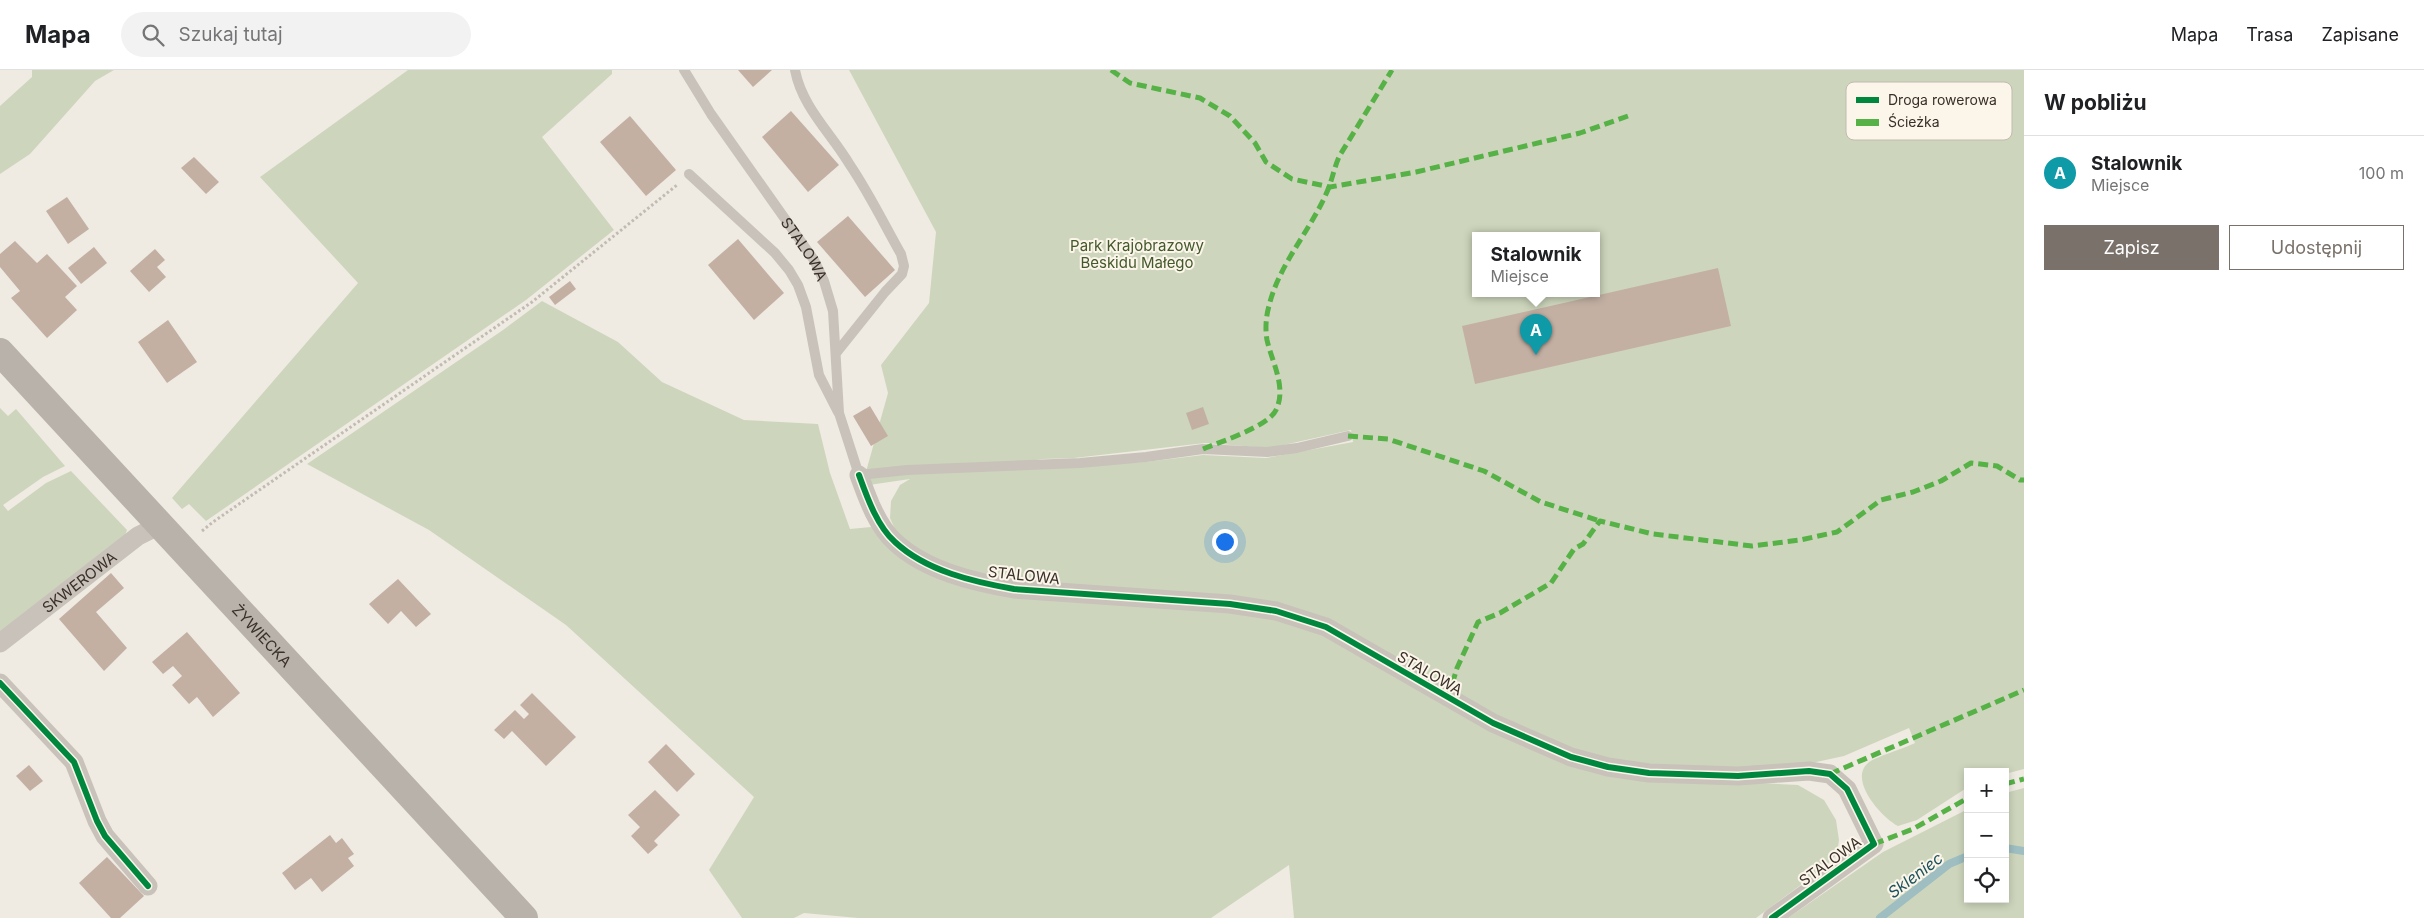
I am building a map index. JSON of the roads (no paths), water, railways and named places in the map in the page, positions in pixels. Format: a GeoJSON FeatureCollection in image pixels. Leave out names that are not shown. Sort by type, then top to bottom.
{"type":"FeatureCollection","features":[{"type":"Feature","properties":{"kind":"main road","name":"ŻYWIECKA"},"geometry":{"type":"LineString","coordinates":[[0,352],[524,918]]}},
{"type":"Feature","properties":{"kind":"street","name":"STALOWA"},"geometry":{"type":"LineString","coordinates":[[859,475],[879,521],[894,542],[918,559],[981,583],[1014,589],[1230,604],[1276,611],[1326,627],[1493,723],[1571,757],[1608,767],[1659,773],[1738,776],[1809,771],[1830,774],[1847,789],[1874,844],[1772,918]]}},
{"type":"Feature","properties":{"kind":"street","name":"SKWEROWA"},"geometry":{"type":"LineString","coordinates":[[0,643],[138,536],[160,525]]}},
{"type":"Feature","properties":{"kind":"street"},"geometry":{"type":"LineString","coordinates":[[0,683],[74,762],[96,821],[105,836],[148,886]]}},
{"type":"Feature","properties":{"kind":"lane","name":"STALOWA"},"geometry":{"type":"LineString","coordinates":[[684,70],[711,114],[814,260],[824,281],[833,311],[837,352],[839,413],[859,475]]}},
{"type":"Feature","properties":{"kind":"lane"},"geometry":{"type":"LineString","coordinates":[[795,70],[798,85],[804,99],[850,164],[901,254],[904,266],[902,274],[885,292],[837,352]]}},
{"type":"Feature","properties":{"kind":"lane"},"geometry":{"type":"LineString","coordinates":[[689,174],[775,253],[789,270],[798,285],[806,307],[819,375],[839,413]]}},
{"type":"Feature","properties":{"kind":"lane"},"geometry":{"type":"LineString","coordinates":[[859,475],[907,470],[1080,463],[1203,449],[1268,452],[1297,448],[1348,436]]}},
{"type":"Feature","properties":{"kind":"waterway","name":"Skleniec"},"geometry":{"type":"LineString","coordinates":[[2009,849],[2024,851]]}},
{"type":"Feature","properties":{"kind":"waterway","name":"Skleniec"},"geometry":{"type":"LineString","coordinates":[[1880,918],[1949,864],[1964,858]]}},
{"type":"Feature","properties":{"kind":"place","name":"Stalownik"},"geometry":{"type":"Point","coordinates":[1536,355]}},
{"type":"Feature","properties":{"kind":"park label","name":"Park Krajobrazowy Beskidu Małego"},"geometry":{"type":"Point","coordinates":[1137,254]}}]}
